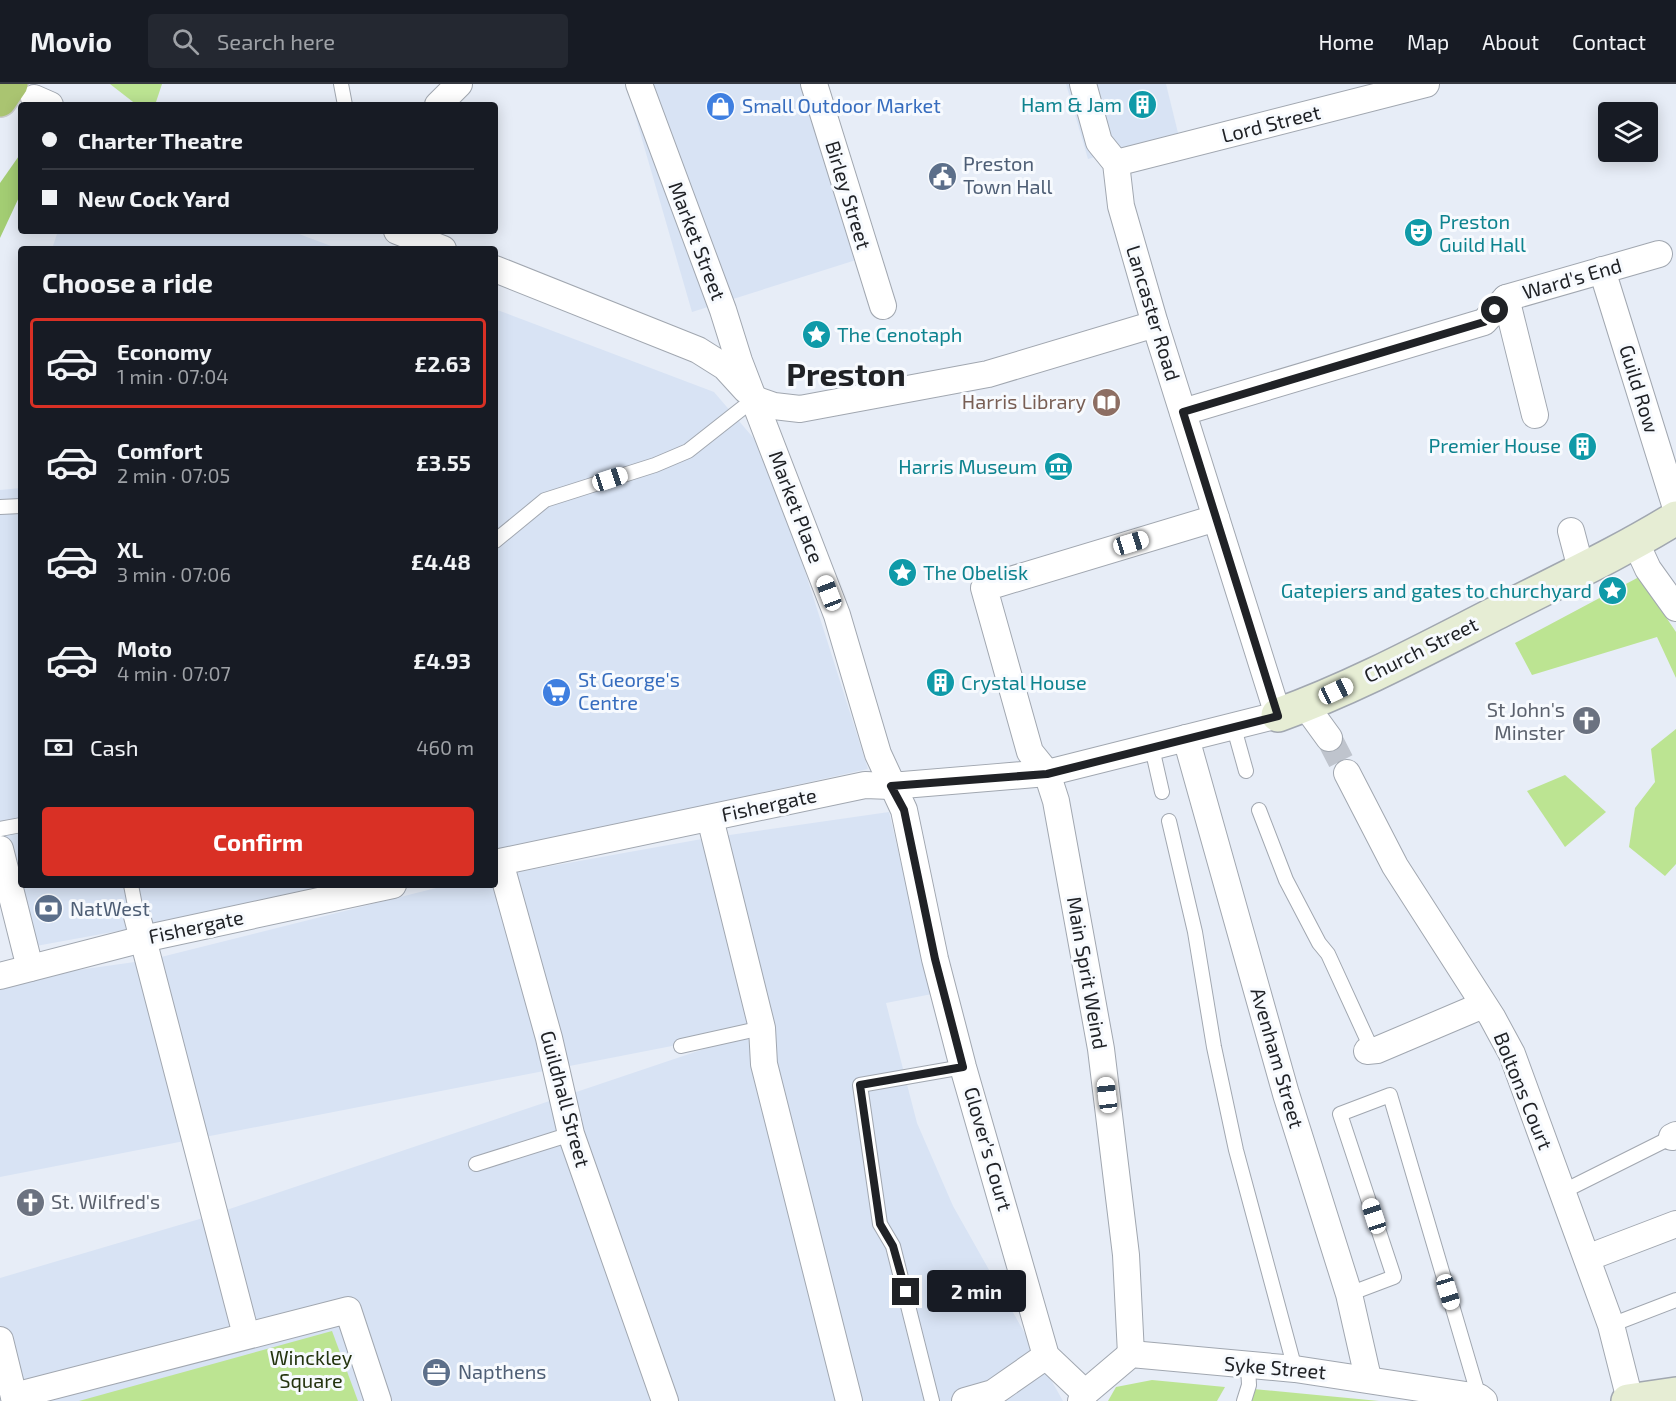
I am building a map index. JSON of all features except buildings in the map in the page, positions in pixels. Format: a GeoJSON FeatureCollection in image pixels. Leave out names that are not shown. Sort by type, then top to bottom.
{"type":"FeatureCollection","features":[{"type":"Feature","properties":{"kind":"highway"},"geometry":{"type":"LineString","coordinates":[[0,100],[32,96]]}},
{"type":"Feature","properties":{"kind":"street"},"geometry":{"type":"LineString","coordinates":[[441,102],[459,84]]}},
{"type":"Feature","properties":{"kind":"street","name":"Market Street"},"geometry":{"type":"LineString","coordinates":[[639,84],[754,399]]}},
{"type":"Feature","properties":{"kind":"street","name":"Birley Street"},"geometry":{"type":"LineString","coordinates":[[814,84],[883,306]]}},
{"type":"Feature","properties":{"kind":"street"},"geometry":{"type":"LineString","coordinates":[[1083,84],[1099,142],[1116,163]]}},
{"type":"Feature","properties":{"kind":"street","name":"Lord Street"},"geometry":{"type":"LineString","coordinates":[[1116,163],[1426,84]]}},
{"type":"Feature","properties":{"kind":"street","name":"Lancaster Road"},"geometry":{"type":"LineString","coordinates":[[1116,163],[1121,206],[1155,324],[1216,518],[1291,710]]}},
{"type":"Feature","properties":{"kind":"street"},"geometry":{"type":"LineString","coordinates":[[405,234],[435,246]]}},
{"type":"Feature","properties":{"kind":"street","name":"Ward's End"},"geometry":{"type":"LineString","coordinates":[[1183,412],[1484,322],[1506,298],[1659,254]]}},
{"type":"Feature","properties":{"kind":"street"},"geometry":{"type":"LineString","coordinates":[[498,270],[698,350],[725,367],[754,399],[774,406],[800,409],[988,374],[1155,324]]}},
{"type":"Feature","properties":{"kind":"street","name":"Guild Row"},"geometry":{"type":"LineString","coordinates":[[1602,270],[1676,508]]}},
{"type":"Feature","properties":{"kind":"street"},"geometry":{"type":"LineString","coordinates":[[1506,298],[1535,415]]}},
{"type":"Feature","properties":{"kind":"street","name":"Market Place"},"geometry":{"type":"LineString","coordinates":[[754,399],[837,615],[879,754],[891,786]]}},
{"type":"Feature","properties":{"kind":"street"},"geometry":{"type":"LineString","coordinates":[[1047,774],[1030,752],[984,588],[1216,518]]}},
{"type":"Feature","properties":{"kind":"street","name":"Church Street"},"geometry":{"type":"LineString","coordinates":[[1047,774],[1234,728],[1291,710],[1428,648],[1636,543],[1676,518]]}},
{"type":"Feature","properties":{"kind":"street"},"geometry":{"type":"LineString","coordinates":[[1571,531],[1581,569]]}},
{"type":"Feature","properties":{"kind":"street"},"geometry":{"type":"LineString","coordinates":[[1636,543],[1648,569],[1676,608]]}},
{"type":"Feature","properties":{"kind":"street"},"geometry":{"type":"LineString","coordinates":[[1291,710],[1329,738]]}},
{"type":"Feature","properties":{"kind":"street","name":"Avenham Street"},"geometry":{"type":"LineString","coordinates":[[1186,738],[1286,1094],[1349,1294],[1368,1378]]}},
{"type":"Feature","properties":{"kind":"street","name":"Boltons Court"},"geometry":{"type":"LineString","coordinates":[[1347,773],[1401,875],[1492,1017],[1512,1054],[1611,1325],[1629,1401]]}},
{"type":"Feature","properties":{"kind":"street","name":"Fishergate"},"geometry":{"type":"LineString","coordinates":[[501,870],[710,818],[866,785],[891,786],[1047,774]]}},
{"type":"Feature","properties":{"kind":"street","name":"Main Sprit Weind"},"geometry":{"type":"LineString","coordinates":[[1047,774],[1056,801],[1101,1049],[1126,1255],[1131,1354]]}},
{"type":"Feature","properties":{"kind":"street","name":"Glover's Court"},"geometry":{"type":"LineString","coordinates":[[891,786],[904,810],[935,959],[963,1067],[1046,1356],[1083,1397]]}},
{"type":"Feature","properties":{"kind":"street"},"geometry":{"type":"LineString","coordinates":[[710,818],[762,1028],[764,1064],[849,1401]]}},
{"type":"Feature","properties":{"kind":"street"},"geometry":{"type":"LineString","coordinates":[[1,854],[30,968]]}},
{"type":"Feature","properties":{"kind":"street","name":"Guildhall Street"},"geometry":{"type":"LineString","coordinates":[[501,870],[549,1038],[571,1134],[664,1401]]}},
{"type":"Feature","properties":{"kind":"street","name":"Fishergate"},"geometry":{"type":"LineString","coordinates":[[0,976],[30,968],[140,927],[375,888]]}},
{"type":"Feature","properties":{"kind":"street"},"geometry":{"type":"LineString","coordinates":[[140,927],[246,1335]]}},
{"type":"Feature","properties":{"kind":"street"},"geometry":{"type":"LineString","coordinates":[[1369,1051],[1483,1005]]}},
{"type":"Feature","properties":{"kind":"street"},"geometry":{"type":"LineString","coordinates":[[1587,1258],[1676,1224]]}},
{"type":"Feature","properties":{"kind":"street"},"geometry":{"type":"LineString","coordinates":[[0,1340],[15,1398],[246,1335],[348,1310],[378,1401]]}},
{"type":"Feature","properties":{"kind":"street"},"geometry":{"type":"LineString","coordinates":[[1083,1397],[1131,1354]]}},
{"type":"Feature","properties":{"kind":"street","name":"Syke Street"},"geometry":{"type":"LineString","coordinates":[[1131,1354],[1368,1378],[1421,1396],[1482,1399]]}},
{"type":"Feature","properties":{"kind":"street"},"geometry":{"type":"LineString","coordinates":[[965,1401],[993,1393],[1046,1356]]}},
{"type":"Feature","properties":{"kind":"street"},"geometry":{"type":"LineString","coordinates":[[1629,1401],[1676,1394]]}},
{"type":"Feature","properties":{"kind":"lane"},"geometry":{"type":"LineString","coordinates":[[341,84],[344,102]]}},
{"type":"Feature","properties":{"kind":"lane"},"geometry":{"type":"LineString","coordinates":[[498,539],[545,500],[655,465],[688,451],[754,399]]}},
{"type":"Feature","properties":{"kind":"lane"},"geometry":{"type":"LineString","coordinates":[[0,507],[18,506]]}},
{"type":"Feature","properties":{"kind":"lane"},"geometry":{"type":"LineString","coordinates":[[1234,728],[1246,771]]}},
{"type":"Feature","properties":{"kind":"lane"},"geometry":{"type":"LineString","coordinates":[[1152,748],[1162,792]]}},
{"type":"Feature","properties":{"kind":"lane"},"geometry":{"type":"LineString","coordinates":[[1259,810],[1286,880],[1319,943],[1328,954],[1369,1051]]}},
{"type":"Feature","properties":{"kind":"lane"},"geometry":{"type":"LineString","coordinates":[[1169,821],[1195,932],[1214,1047],[1236,1150],[1295,1369]]}},
{"type":"Feature","properties":{"kind":"lane"},"geometry":{"type":"LineString","coordinates":[[0,829],[18,826]]}},
{"type":"Feature","properties":{"kind":"lane"},"geometry":{"type":"LineString","coordinates":[[131,888],[140,927]]}},
{"type":"Feature","properties":{"kind":"lane"},"geometry":{"type":"LineString","coordinates":[[681,1046],[762,1028]]}},
{"type":"Feature","properties":{"kind":"lane"},"geometry":{"type":"LineString","coordinates":[[932,1401],[893,1246],[880,1224],[860,1085],[963,1067]]}},
{"type":"Feature","properties":{"kind":"lane"},"geometry":{"type":"LineString","coordinates":[[1349,1294],[1394,1277],[1340,1114],[1390,1095],[1482,1399]]}},
{"type":"Feature","properties":{"kind":"lane"},"geometry":{"type":"LineString","coordinates":[[476,1164],[571,1134]]}},
{"type":"Feature","properties":{"kind":"lane"},"geometry":{"type":"LineString","coordinates":[[1562,1192],[1674,1136]]}},
{"type":"Feature","properties":{"kind":"lane"},"geometry":{"type":"LineString","coordinates":[[1611,1325],[1676,1300]]}},
{"type":"Feature","properties":{"kind":"lane"},"geometry":{"type":"LineString","coordinates":[[1244,1401],[1249,1385],[1248,1365]]}},
{"type":"Feature","properties":{"kind":"shaded area"},"geometry":{"type":"Polygon","coordinates":[[[626,84],[821,84],[875,254],[692,312],[626,84]]]}},
{"type":"Feature","properties":{"kind":"shaded area"},"geometry":{"type":"Polygon","coordinates":[[[1066,84],[1166,84],[1178,133],[1088,159],[1066,84]]]}},
{"type":"Feature","properties":{"kind":"shaded area"},"geometry":{"type":"Polygon","coordinates":[[[57,234],[299,234],[331,246],[53,246],[57,234]]]}},
{"type":"Feature","properties":{"kind":"shaded area"},"geometry":{"type":"Polygon","coordinates":[[[498,310],[714,392],[768,455],[868,769],[498,851],[498,310]]]}},
{"type":"Feature","properties":{"kind":"shaded area"},"geometry":{"type":"Polygon","coordinates":[[[18,488],[18,888],[331,888],[228,911],[25,948],[0,840],[0,490],[18,488]]]}},
{"type":"Feature","properties":{"kind":"shaded area"},"geometry":{"type":"Polygon","coordinates":[[[889,812],[932,994],[886,1003],[917,1123],[953,1206],[1063,1401],[0,1401],[0,1278],[203,1218],[769,1027],[0,1177],[0,981],[149,960],[436,888],[498,888],[498,875],[702,839],[889,812]]]}},
{"type":"Feature","properties":{"kind":"green space"},"geometry":{"type":"Polygon","coordinates":[[[110,84],[162,84],[156,102],[133,102],[110,84]]]}},
{"type":"Feature","properties":{"kind":"green space"},"geometry":{"type":"Polygon","coordinates":[[[18,157],[18,199],[0,238],[0,183],[18,157]]]}},
{"type":"Feature","properties":{"kind":"green space"},"geometry":{"type":"Polygon","coordinates":[[[1639,577],[1676,632],[1676,678],[1657,637],[1532,675],[1515,643],[1639,577]]]}},
{"type":"Feature","properties":{"kind":"green space"},"geometry":{"type":"Polygon","coordinates":[[[1676,729],[1676,864],[1665,876],[1629,847],[1635,808],[1655,782],[1651,749],[1676,729]]]}},
{"type":"Feature","properties":{"kind":"green space"},"geometry":{"type":"Polygon","coordinates":[[[1565,775],[1606,812],[1565,847],[1527,791],[1565,775]]]}},
{"type":"Feature","properties":{"kind":"green space","name":"Winckley Square"},"geometry":{"type":"Polygon","coordinates":[[[332,1331],[358,1401],[79,1401],[332,1331]]]}},
{"type":"Feature","properties":{"kind":"green space"},"geometry":{"type":"Polygon","coordinates":[[[1152,1380],[1225,1387],[1217,1401],[1108,1401],[1116,1387],[1152,1380]]]}},
{"type":"Feature","properties":{"kind":"green space"},"geometry":{"type":"Polygon","coordinates":[[[1253,1389],[1379,1401],[1249,1401],[1253,1389]]]}},
{"type":"Feature","properties":{"kind":"tunnel"},"geometry":{"type":"LineString","coordinates":[[1329,738],[1347,773]]}},
{"type":"Feature","properties":{"kind":"place","name":"Ham & Jam"},"geometry":{"type":"Point","coordinates":[1143,105]}},
{"type":"Feature","properties":{"kind":"place","name":"Small Outdoor Market"},"geometry":{"type":"Point","coordinates":[721,106]}},
{"type":"Feature","properties":{"kind":"place","name":"Preston Town Hall"},"geometry":{"type":"Point","coordinates":[942,176]}},
{"type":"Feature","properties":{"kind":"place","name":"Preston Guild Hall"},"geometry":{"type":"Point","coordinates":[1418,233]}},
{"type":"Feature","properties":{"kind":"place","name":"The Cenotaph"},"geometry":{"type":"Point","coordinates":[816,335]}},
{"type":"Feature","properties":{"kind":"place","name":"Harris Library"},"geometry":{"type":"Point","coordinates":[1107,402]}},
{"type":"Feature","properties":{"kind":"place","name":"Premier House"},"geometry":{"type":"Point","coordinates":[1582,446]}},
{"type":"Feature","properties":{"kind":"place","name":"Harris Museum"},"geometry":{"type":"Point","coordinates":[1058,467]}},
{"type":"Feature","properties":{"kind":"place","name":"The Obelisk"},"geometry":{"type":"Point","coordinates":[902,573]}},
{"type":"Feature","properties":{"kind":"place","name":"Gatepiers and gates to churchyard"},"geometry":{"type":"Point","coordinates":[1613,591]}},
{"type":"Feature","properties":{"kind":"place","name":"Crystal House"},"geometry":{"type":"Point","coordinates":[940,683]}},
{"type":"Feature","properties":{"kind":"place","name":"St George's Centre"},"geometry":{"type":"Point","coordinates":[557,692]}},
{"type":"Feature","properties":{"kind":"place","name":"St John's Minster"},"geometry":{"type":"Point","coordinates":[1586,721]}},
{"type":"Feature","properties":{"kind":"place","name":"NatWest"},"geometry":{"type":"Point","coordinates":[49,909]}},
{"type":"Feature","properties":{"kind":"place","name":"St. Wilfred's"},"geometry":{"type":"Point","coordinates":[30,1202]}},
{"type":"Feature","properties":{"kind":"place","name":"Napthens"},"geometry":{"type":"Point","coordinates":[437,1372]}},
{"type":"Feature","properties":{"kind":"district","name":"Preston"},"geometry":{"type":"Point","coordinates":[846,375]}},
{"type":"Feature","properties":{"kind":"route"},"geometry":{"type":"LineString","coordinates":[[906,1292],[893,1246],[880,1224],[860,1085],[963,1067],[935,959],[921,882],[904,810],[891,786],[1047,774],[1278,716],[1183,412],[1484,322],[1495,310]]}}]}
